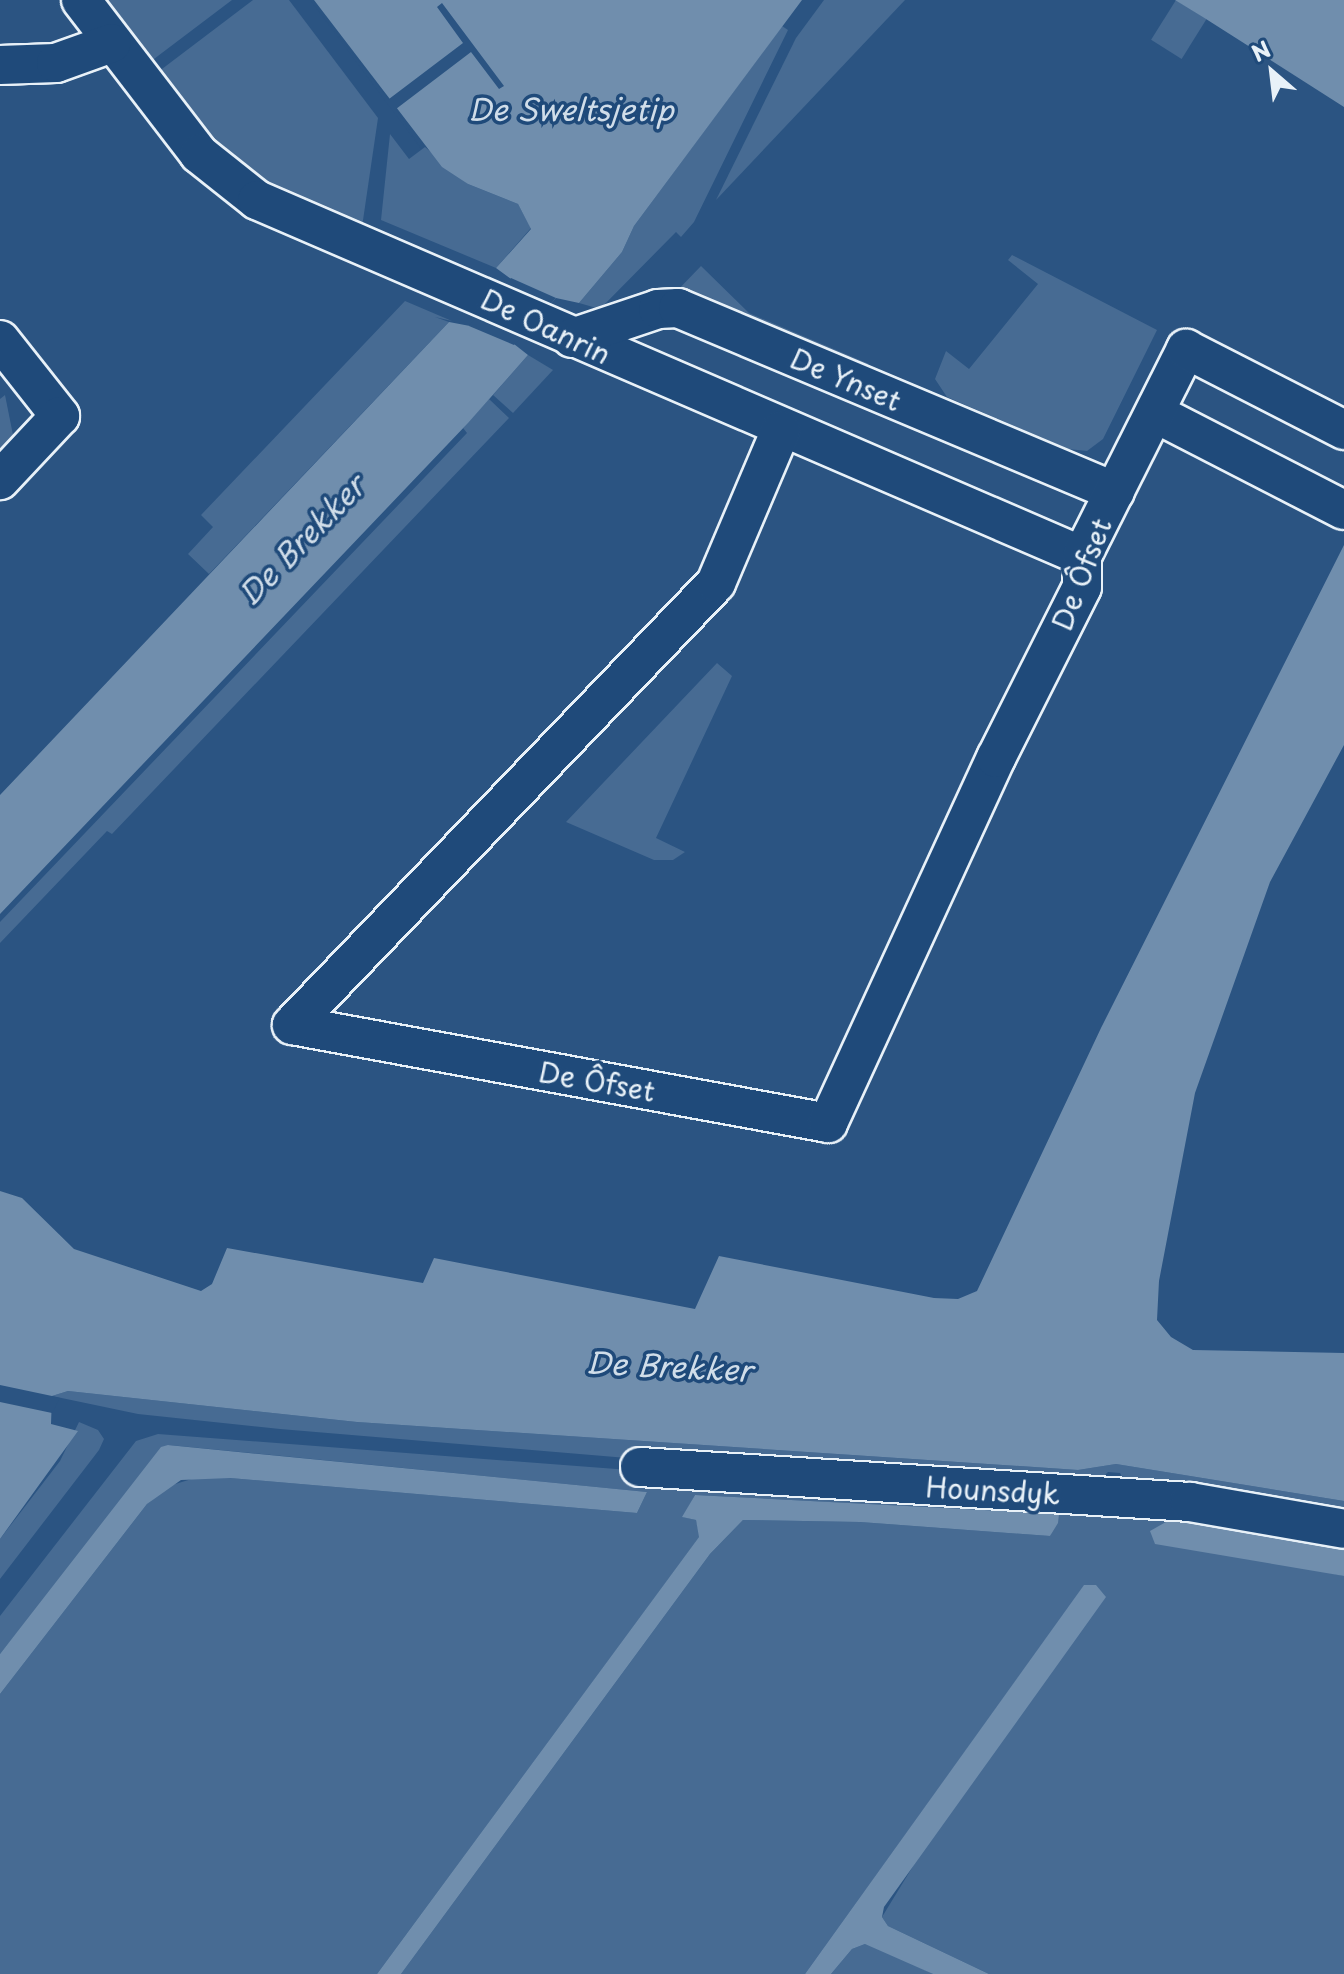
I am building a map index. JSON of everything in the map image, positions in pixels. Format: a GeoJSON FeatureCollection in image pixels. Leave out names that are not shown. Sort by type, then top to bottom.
{"type":"FeatureCollection","features":[{"type":"Feature","properties":{"kind":"street","name":"De Oanrin"},"geometry":{"type":"LineString","coordinates":[[81,0],[199,154],[257,200],[537,320],[582,343],[781,430],[1082,556]]}},
{"type":"Feature","properties":{"kind":"street"},"geometry":{"type":"LineString","coordinates":[[0,65],[56,63],[112,43]]}},
{"type":"Feature","properties":{"kind":"street","name":"De Ynset"},"geometry":{"type":"LineString","coordinates":[[582,343],[658,309],[678,308],[1115,492]]}},
{"type":"Feature","properties":{"kind":"street"},"geometry":{"type":"LineString","coordinates":[[0,340],[60,416],[0,480]]}},
{"type":"Feature","properties":{"kind":"street","name":"De Ôfset"},"geometry":{"type":"LineString","coordinates":[[781,430],[716,583],[292,1025],[828,1123],[996,758],[1082,587],[1082,556],[1186,349],[1344,430]]}},
{"type":"Feature","properties":{"kind":"street"},"geometry":{"type":"LineString","coordinates":[[1155,413],[1344,510]]}},
{"type":"Feature","properties":{"kind":"street","name":"Hounsdyk"},"geometry":{"type":"LineString","coordinates":[[640,1467],[1190,1502],[1344,1529]]}},
{"type":"Feature","properties":{"kind":"shaded area"},"geometry":{"type":"Polygon","coordinates":[[[104,0],[232,0],[150,62],[104,0]]]}},
{"type":"Feature","properties":{"kind":"shaded area"},"geometry":{"type":"Polygon","coordinates":[[[253,0],[289,0],[378,118],[362,227],[257,179],[211,141],[158,72],[253,0]]]}},
{"type":"Feature","properties":{"kind":"shaded area"},"geometry":{"type":"Polygon","coordinates":[[[824,0],[905,0],[716,200],[796,38],[824,0]]]}},
{"type":"Feature","properties":{"kind":"shaded area"},"geometry":{"type":"Polygon","coordinates":[[[1176,0],[1207,19],[1182,59],[1151,40],[1176,0]]]}},
{"type":"Feature","properties":{"kind":"shaded area"},"geometry":{"type":"Polygon","coordinates":[[[782,26],[788,30],[694,222],[681,237],[676,232],[600,309],[579,303],[622,252],[634,226],[782,26]]]}},
{"type":"Feature","properties":{"kind":"shaded area"},"geometry":{"type":"Polygon","coordinates":[[[390,134],[409,159],[425,147],[468,184],[518,204],[531,228],[496,268],[381,220],[390,134]]]}},
{"type":"Feature","properties":{"kind":"shaded area"},"geometry":{"type":"Polygon","coordinates":[[[1012,255],[1157,330],[1103,439],[1087,451],[1068,449],[947,397],[935,379],[946,351],[969,369],[1038,284],[1008,260],[1012,255]]]}},
{"type":"Feature","properties":{"kind":"shaded area"},"geometry":{"type":"Polygon","coordinates":[[[701,266],[749,313],[869,364],[861,366],[673,295],[701,266]]]}},
{"type":"Feature","properties":{"kind":"shaded area"},"geometry":{"type":"Polygon","coordinates":[[[405,301],[452,321],[435,317],[449,322],[209,574],[188,554],[213,527],[201,515],[405,301]]]}},
{"type":"Feature","properties":{"kind":"shaded area"},"geometry":{"type":"Polygon","coordinates":[[[528,355],[553,370],[513,413],[493,395],[528,355]]]}},
{"type":"Feature","properties":{"kind":"shaded area"},"geometry":{"type":"Polygon","coordinates":[[[5,395],[13,435],[0,448],[0,399],[5,395]]]}},
{"type":"Feature","properties":{"kind":"shaded area"},"geometry":{"type":"Polygon","coordinates":[[[489,399],[509,418],[112,834],[107,831],[0,943],[0,922],[467,433],[463,428],[489,399]]]}},
{"type":"Feature","properties":{"kind":"shaded area"},"geometry":{"type":"Polygon","coordinates":[[[717,663],[732,676],[656,838],[685,852],[673,860],[654,860],[566,822],[717,663]]]}},
{"type":"Feature","properties":{"kind":"shaded area"},"geometry":{"type":"Polygon","coordinates":[[[68,1391],[357,1422],[1078,1470],[1116,1464],[1344,1501],[1344,1522],[1129,1489],[1120,1473],[1108,1472],[1091,1488],[758,1469],[280,1429],[138,1414],[52,1396],[68,1391]]]}},
{"type":"Feature","properties":{"kind":"shaded area"},"geometry":{"type":"Polygon","coordinates":[[[79,1422],[98,1430],[104,1439],[99,1450],[0,1579],[0,1539],[60,1461],[79,1422]]]}},
{"type":"Feature","properties":{"kind":"shaded area"},"geometry":{"type":"Polygon","coordinates":[[[158,1434],[1047,1502],[1344,1538],[1344,1548],[1291,1536],[1282,1563],[1344,1576],[1344,1974],[989,1974],[888,1926],[882,1917],[1084,1586],[805,1974],[401,1974],[710,1554],[743,1520],[860,1522],[1050,1536],[1058,1514],[695,1495],[683,1517],[696,1520],[700,1536],[377,1974],[0,1974],[0,1694],[147,1504],[169,1486],[198,1477],[230,1478],[637,1513],[647,1492],[169,1445],[0,1654],[0,1616],[136,1441],[158,1434]]]}},
{"type":"Feature","properties":{"kind":"shaded area"},"geometry":{"type":"Polygon","coordinates":[[[865,1944],[875,1945],[933,1974],[831,1974],[852,1949],[865,1944]]]}},
{"type":"Feature","properties":{"kind":"water"},"geometry":{"type":"Polygon","coordinates":[[[314,0],[802,0],[634,226],[622,252],[579,303],[556,298],[514,344],[528,355],[468,423],[0,914],[0,795],[449,322],[470,326],[511,279],[496,268],[531,229],[518,204],[468,184],[442,167],[314,0]]]}},
{"type":"Feature","properties":{"kind":"water"},"geometry":{"type":"Polygon","coordinates":[[[1175,0],[1344,0],[1344,107],[1206,19],[1175,0]]]}},
{"type":"Feature","properties":{"kind":"water","name":"De Brekker"},"geometry":{"type":"Polygon","coordinates":[[[1344,545],[1344,745],[1270,882],[1195,1093],[1159,1281],[1157,1320],[1171,1337],[1193,1350],[1344,1353],[1344,1501],[1116,1464],[1078,1470],[357,1422],[68,1391],[52,1396],[51,1424],[78,1431],[0,1539],[0,1191],[22,1198],[74,1249],[201,1291],[212,1284],[227,1248],[423,1283],[434,1258],[695,1309],[719,1256],[934,1298],[958,1299],[977,1291],[1101,1028],[1344,545]]]}},
{"type":"Feature","properties":{"kind":"water"},"geometry":{"type":"Polygon","coordinates":[[[168,1445],[647,1492],[637,1513],[230,1478],[181,1480],[147,1504],[0,1694],[0,1654],[161,1447],[168,1445]]]}},
{"type":"Feature","properties":{"kind":"water"},"geometry":{"type":"Polygon","coordinates":[[[695,1495],[1059,1514],[1058,1523],[1050,1536],[860,1522],[743,1520],[710,1554],[401,1974],[377,1974],[699,1537],[696,1520],[682,1517],[695,1495]]]}},
{"type":"Feature","properties":{"kind":"water"},"geometry":{"type":"Polygon","coordinates":[[[1173,1518],[1344,1548],[1344,1576],[1155,1544],[1150,1531],[1173,1518]]]}},
{"type":"Feature","properties":{"kind":"water"},"geometry":{"type":"Polygon","coordinates":[[[1084,1585],[1096,1585],[1106,1597],[884,1907],[882,1917],[888,1926],[989,1974],[933,1974],[865,1944],[852,1949],[831,1974],[805,1974],[1084,1585]]]}},
{"type":"Feature","properties":{"kind":"pier"},"geometry":{"type":"Polygon","coordinates":[[[310,0],[389,99],[463,43],[437,7],[442,3],[504,86],[499,89],[471,52],[396,109],[422,150],[310,0]]]}},
{"type":"Feature","properties":{"kind":"pier"},"geometry":{"type":"Polygon","coordinates":[[[511,278],[556,298],[514,345],[469,326],[511,278]]]}},
{"type":"Feature","properties":{"kind":"pier"},"geometry":{"type":"Polygon","coordinates":[[[0,1385],[60,1398],[52,1413],[0,1402],[0,1385]]]}},
{"type":"Feature","properties":{"kind":"water label","name":"De Sweltsjetip"},"geometry":{"type":"Point","coordinates":[571,109]}}]}
